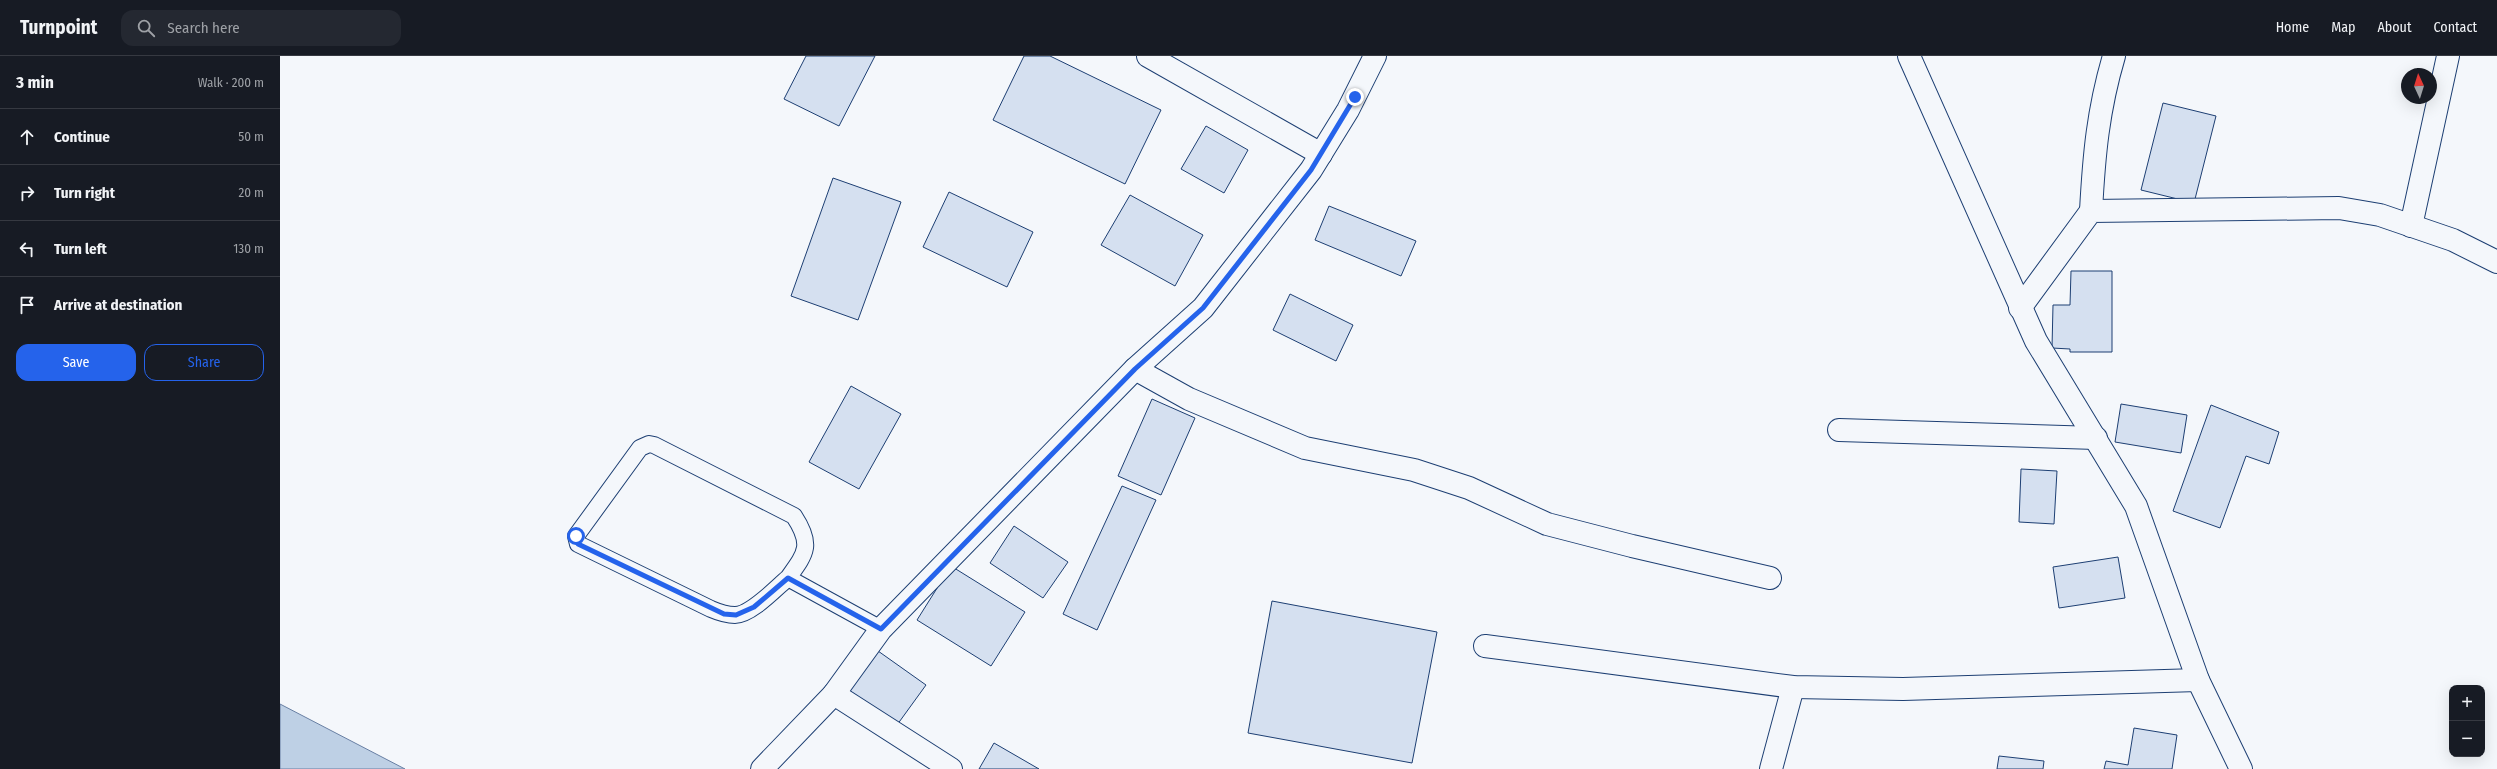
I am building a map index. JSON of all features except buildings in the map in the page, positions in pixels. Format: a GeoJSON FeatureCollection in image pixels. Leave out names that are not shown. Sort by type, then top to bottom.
{"type":"FeatureCollection","features":[{"type":"Feature","properties":{"kind":"street"},"geometry":{"type":"LineString","coordinates":[[1148,56],[1321,154]]}},
{"type":"Feature","properties":{"kind":"street"},"geometry":{"type":"LineString","coordinates":[[762,769],[834,694],[881,629],[1135,369],[1203,308],[1321,154],[1348,110],[1375,56]]}},
{"type":"Feature","properties":{"kind":"street"},"geometry":{"type":"LineString","coordinates":[[1909,56],[2020,308],[2036,340],[2136,506],[2198,680],[2241,769]]}},
{"type":"Feature","properties":{"kind":"street"},"geometry":{"type":"LineString","coordinates":[[2020,308],[2091,211],[2094,145],[2103,91],[2114,56]]}},
{"type":"Feature","properties":{"kind":"street"},"geometry":{"type":"LineString","coordinates":[[2411,226],[2448,56]]}},
{"type":"Feature","properties":{"kind":"street"},"geometry":{"type":"LineString","coordinates":[[2091,211],[2339,208],[2380,214],[2453,240],[2497,262]]}},
{"type":"Feature","properties":{"kind":"street"},"geometry":{"type":"LineString","coordinates":[[1135,369],[1189,399],[1305,448],[1414,470],[1469,488],[1548,524],[1632,546],[1770,578]]}},
{"type":"Feature","properties":{"kind":"street"},"geometry":{"type":"LineString","coordinates":[[1839,430],[2096,438]]}},
{"type":"Feature","properties":{"kind":"street"},"geometry":{"type":"LineString","coordinates":[[1485,646],[1793,687],[1903,689],[2198,680]]}},
{"type":"Feature","properties":{"kind":"street"},"geometry":{"type":"LineString","coordinates":[[1771,769],[1793,687]]}},
{"type":"Feature","properties":{"kind":"street"},"geometry":{"type":"LineString","coordinates":[[834,694],[951,769]]}},
{"type":"Feature","properties":{"kind":"lane"},"geometry":{"type":"LineString","coordinates":[[649,444],[654,445],[794,516],[802,528],[805,540],[805,554],[788,578],[754,607],[736,615],[724,614],[578,544],[576,536],[640,448],[649,444]]}},
{"type":"Feature","properties":{"kind":"lane"},"geometry":{"type":"LineString","coordinates":[[788,578],[881,629]]}},
{"type":"Feature","properties":{"kind":"water"},"geometry":{"type":"Polygon","coordinates":[[[280,704],[405,769],[280,769],[280,704]]]}},
{"type":"Feature","properties":{"kind":"route"},"geometry":{"type":"LineString","coordinates":[[576,536],[578,544],[710,609],[724,614],[736,615],[754,607],[788,578],[881,629],[1005,500],[1135,369],[1203,308],[1311,170],[1355,97]]}}]}
